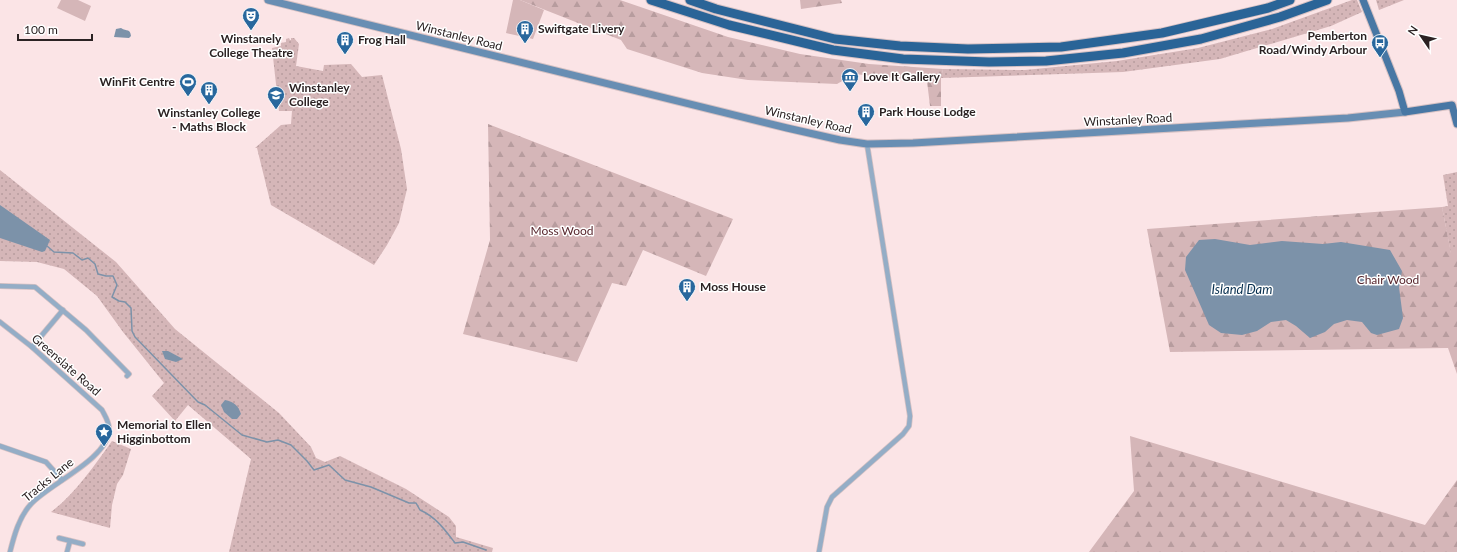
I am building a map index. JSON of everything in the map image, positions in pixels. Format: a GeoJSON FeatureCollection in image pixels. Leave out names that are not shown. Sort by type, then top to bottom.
{"type":"FeatureCollection","features":[{"type":"Feature","properties":{"kind":"highway"},"geometry":{"type":"LineString","coordinates":[[651,0],[729,26],[833,50],[903,59],[989,62],[1046,61],[1123,53],[1201,39],[1280,18],[1327,0]]}},
{"type":"Feature","properties":{"kind":"highway"},"geometry":{"type":"LineString","coordinates":[[690,0],[716,9],[835,39],[900,46],[968,49],[1061,47],[1162,33],[1268,8],[1290,0]]}},
{"type":"Feature","properties":{"kind":"main road"},"geometry":{"type":"LineString","coordinates":[[1363,0],[1392,72],[1405,112]]}},
{"type":"Feature","properties":{"kind":"main road"},"geometry":{"type":"LineString","coordinates":[[1455,104],[1457,124]]}},
{"type":"Feature","properties":{"kind":"main road","name":"Winstanley Road"},"geometry":{"type":"LineString","coordinates":[[1405,112],[1455,104]]}},
{"type":"Feature","properties":{"kind":"street","name":"Winstanley Road"},"geometry":{"type":"LineString","coordinates":[[268,0],[787,128],[840,140],[867,144],[913,143],[1348,118],[1405,112]]}},
{"type":"Feature","properties":{"kind":"street"},"geometry":{"type":"LineString","coordinates":[[819,552],[827,507],[832,497],[903,434],[909,426],[910,421],[867,144]]}},
{"type":"Feature","properties":{"kind":"street"},"geometry":{"type":"LineString","coordinates":[[0,286],[35,287],[102,345],[129,374],[127,376]]}},
{"type":"Feature","properties":{"kind":"street"},"geometry":{"type":"LineString","coordinates":[[32,347],[63,310]]}},
{"type":"Feature","properties":{"kind":"street","name":"Greenslate Road"},"geometry":{"type":"LineString","coordinates":[[0,322],[32,347],[102,410],[107,419],[109,430]]}},
{"type":"Feature","properties":{"kind":"street","name":"Tracks Lane"},"geometry":{"type":"LineString","coordinates":[[10,552],[13,538],[31,504],[100,450],[106,441],[109,430]]}},
{"type":"Feature","properties":{"kind":"street"},"geometry":{"type":"LineString","coordinates":[[0,446],[46,462],[62,480]]}},
{"type":"Feature","properties":{"kind":"street"},"geometry":{"type":"LineString","coordinates":[[59,538],[83,544]]}},
{"type":"Feature","properties":{"kind":"street"},"geometry":{"type":"LineString","coordinates":[[67,552],[70,541]]}},
{"type":"Feature","properties":{"kind":"green space"},"geometry":{"type":"Polygon","coordinates":[[[61,0],[78,0],[91,6],[85,21],[57,8],[61,0]]]}},
{"type":"Feature","properties":{"kind":"green space"},"geometry":{"type":"Polygon","coordinates":[[[513,0],[520,0],[544,10],[533,39],[506,33],[513,0]]]}},
{"type":"Feature","properties":{"kind":"green space"},"geometry":{"type":"Polygon","coordinates":[[[520,0],[620,0],[728,37],[800,54],[869,64],[943,69],[941,78],[941,106],[930,106],[927,81],[854,74],[837,84],[748,80],[702,73],[627,49],[621,40],[520,0]]]}},
{"type":"Feature","properties":{"kind":"green space"},"geometry":{"type":"Polygon","coordinates":[[[800,0],[841,0],[842,3],[801,9],[800,0]]]}},
{"type":"Feature","properties":{"kind":"green space"},"geometry":{"type":"Polygon","coordinates":[[[1352,0],[1357,0],[1362,12],[1331,26],[1220,59],[1123,72],[941,78],[943,69],[1025,70],[1117,61],[1198,48],[1272,29],[1352,0]]]}},
{"type":"Feature","properties":{"kind":"green space"},"geometry":{"type":"Polygon","coordinates":[[[1376,0],[1404,0],[1379,10],[1376,0]]]}},
{"type":"Feature","properties":{"kind":"green space"},"geometry":{"type":"Polygon","coordinates":[[[289,38],[291,40],[291,38],[294,38],[299,44],[296,66],[323,71],[324,65],[351,64],[362,77],[382,75],[401,149],[407,189],[399,223],[374,265],[271,205],[257,148],[255,148],[281,125],[291,124],[292,111],[279,111],[272,48],[281,46],[281,43],[286,42],[286,39],[289,38]]]}},
{"type":"Feature","properties":{"kind":"green space","name":"Moss Wood"},"geometry":{"type":"Polygon","coordinates":[[[488,124],[733,219],[706,276],[643,250],[626,286],[612,283],[577,362],[463,334],[490,240],[488,124]]]}},
{"type":"Feature","properties":{"kind":"green space"},"geometry":{"type":"Polygon","coordinates":[[[0,170],[116,262],[175,329],[279,413],[311,447],[316,458],[325,462],[340,456],[406,489],[449,517],[456,526],[456,537],[493,548],[492,552],[229,552],[251,459],[188,405],[175,421],[152,396],[164,383],[123,332],[97,296],[64,269],[37,262],[0,261],[0,170]]]}},
{"type":"Feature","properties":{"kind":"green space"},"geometry":{"type":"Polygon","coordinates":[[[1457,172],[1457,253],[1451,254],[1442,207],[1448,206],[1443,175],[1457,172]]]}},
{"type":"Feature","properties":{"kind":"green space","name":"Chair Wood"},"geometry":{"type":"Polygon","coordinates":[[[1442,207],[1451,253],[1457,253],[1457,374],[1448,348],[1170,352],[1147,229],[1442,207]]]}},
{"type":"Feature","properties":{"kind":"green space"},"geometry":{"type":"Polygon","coordinates":[[[1130,436],[1425,525],[1457,480],[1457,552],[1089,552],[1134,491],[1130,436]]]}},
{"type":"Feature","properties":{"kind":"green space"},"geometry":{"type":"Polygon","coordinates":[[[112,441],[131,449],[123,475],[117,484],[112,505],[110,528],[51,512],[76,488],[112,441]]]}},
{"type":"Feature","properties":{"kind":"water"},"geometry":{"type":"Polygon","coordinates":[[[121,28],[130,32],[131,36],[129,38],[114,37],[116,29],[121,28]]]}},
{"type":"Feature","properties":{"kind":"water"},"geometry":{"type":"Polygon","coordinates":[[[0,205],[50,240],[45,251],[42,252],[0,238],[0,205]]]}},
{"type":"Feature","properties":{"kind":"water","name":"Island Dam"},"geometry":{"type":"Polygon","coordinates":[[[1215,239],[1250,245],[1282,241],[1323,244],[1341,242],[1390,250],[1402,271],[1399,287],[1403,318],[1399,329],[1377,335],[1371,333],[1362,322],[1347,320],[1334,324],[1325,332],[1310,338],[1286,320],[1271,322],[1257,331],[1242,335],[1221,333],[1209,325],[1185,270],[1186,257],[1199,240],[1215,239]]]}},
{"type":"Feature","properties":{"kind":"water"},"geometry":{"type":"Polygon","coordinates":[[[162,351],[168,351],[183,359],[176,362],[165,359],[162,351]]]}},
{"type":"Feature","properties":{"kind":"water"},"geometry":{"type":"Polygon","coordinates":[[[225,400],[237,406],[241,414],[237,419],[232,419],[224,412],[221,405],[225,400]]]}},
{"type":"Feature","properties":{"kind":"waterway"},"geometry":{"type":"LineString","coordinates":[[47,246],[54,252],[73,253],[82,260],[88,258],[95,264],[98,274],[113,276],[117,285],[112,297],[119,301],[125,302],[131,308],[132,331],[135,337],[198,402],[205,405],[242,435],[267,442],[278,440],[291,445],[314,470],[329,465],[345,480],[371,487],[409,503],[416,503],[420,510],[431,516],[440,524],[455,543],[463,542],[486,550]]}},
{"type":"Feature","properties":{"kind":"place","name":"Winstanely College Theatre"},"geometry":{"type":"Point","coordinates":[251,31]}},
{"type":"Feature","properties":{"kind":"place","name":"Swiftgate Livery"},"geometry":{"type":"Point","coordinates":[525,44]}},
{"type":"Feature","properties":{"kind":"place","name":"Frog Hall"},"geometry":{"type":"Point","coordinates":[345,55]}},
{"type":"Feature","properties":{"kind":"place","name":"Pemberton Road/Windy Arbour"},"geometry":{"type":"Point","coordinates":[1380,58]}},
{"type":"Feature","properties":{"kind":"place","name":"Love It Gallery"},"geometry":{"type":"Point","coordinates":[850,92]}},
{"type":"Feature","properties":{"kind":"place","name":"WinFit Centre"},"geometry":{"type":"Point","coordinates":[188,97]}},
{"type":"Feature","properties":{"kind":"place","name":"Winstanley College - Maths Block"},"geometry":{"type":"Point","coordinates":[209,105]}},
{"type":"Feature","properties":{"kind":"place","name":"Winstanley College"},"geometry":{"type":"Point","coordinates":[276,110]}},
{"type":"Feature","properties":{"kind":"place","name":"Park House Lodge"},"geometry":{"type":"Point","coordinates":[866,127]}},
{"type":"Feature","properties":{"kind":"place","name":"Moss House"},"geometry":{"type":"Point","coordinates":[687,302]}},
{"type":"Feature","properties":{"kind":"place","name":"Memorial to Ellen Higginbottom"},"geometry":{"type":"Point","coordinates":[104,447]}}]}
